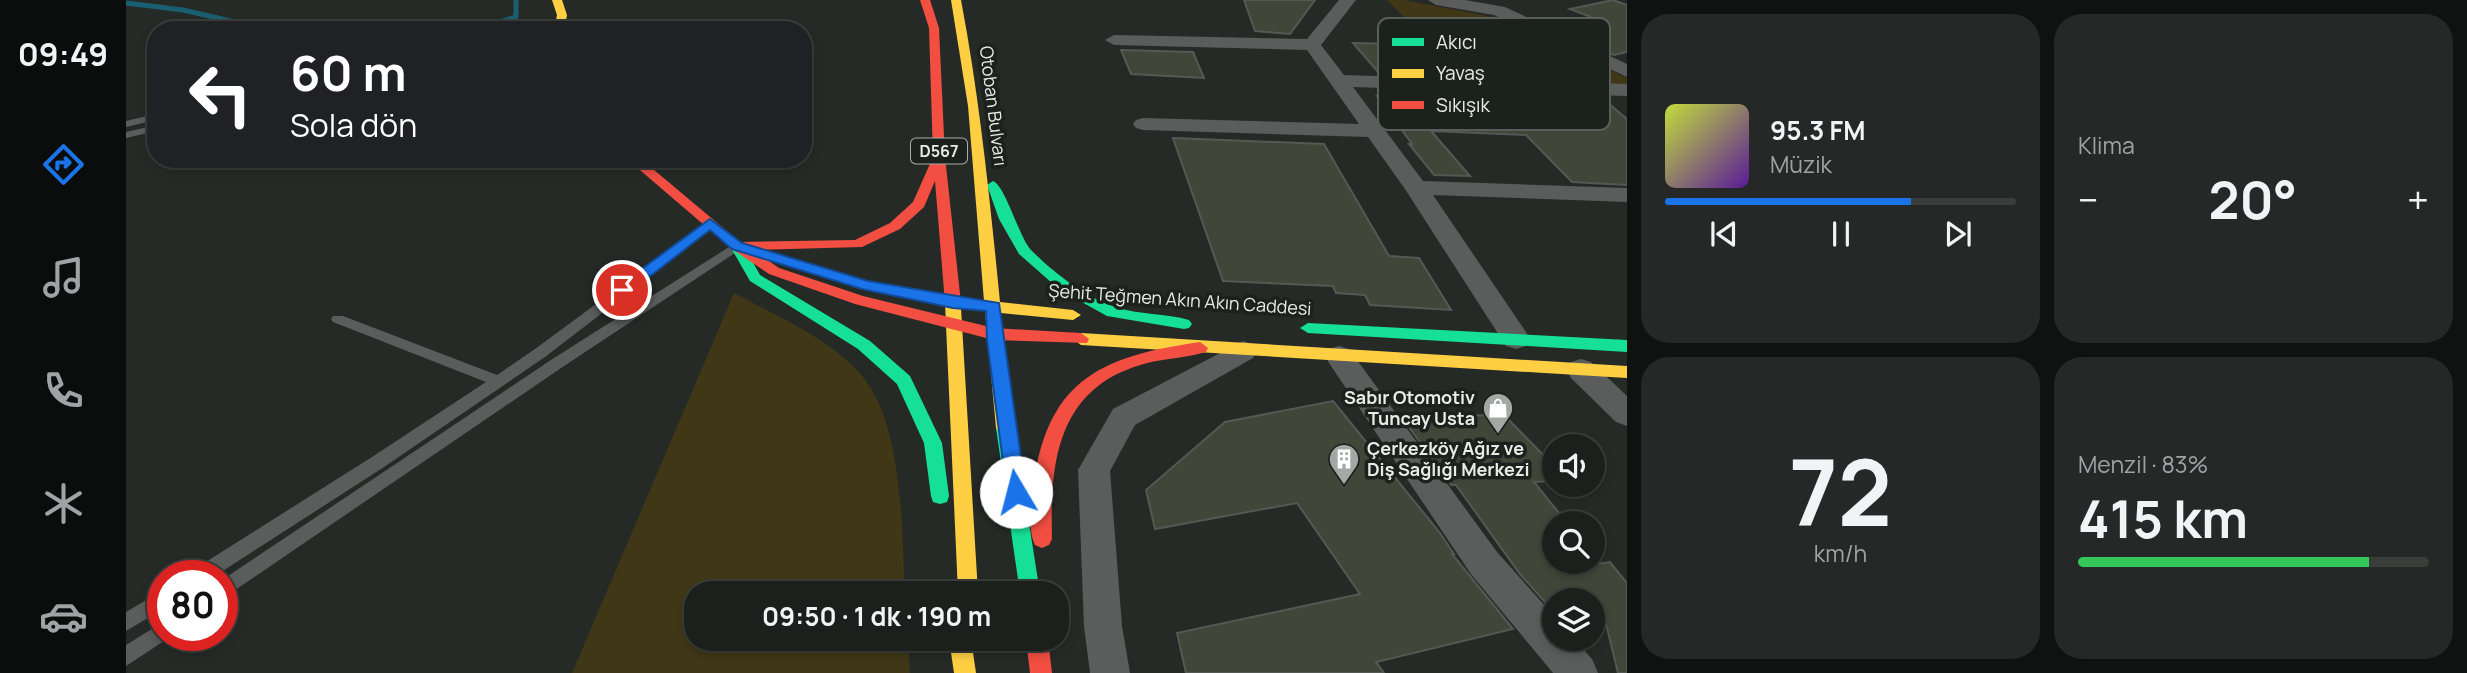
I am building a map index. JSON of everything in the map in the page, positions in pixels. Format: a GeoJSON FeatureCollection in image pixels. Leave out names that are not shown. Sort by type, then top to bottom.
{"type":"FeatureCollection","features":[{"type":"Feature","properties":{"kind":"main road"},"geometry":{"type":"LineString","coordinates":[[557,0],[562,15],[561,21]]}},
{"type":"Feature","properties":{"kind":"main road","name":"D567"},"geometry":{"type":"LineString","coordinates":[[925,0],[934,28],[946,302],[953,324],[967,581]]}},
{"type":"Feature","properties":{"kind":"main road","name":"Otoban Bulvarı"},"geometry":{"type":"LineString","coordinates":[[956,0],[968,50],[981,154],[994,334],[1028,581]]}},
{"type":"Feature","properties":{"kind":"main road","name":"Şehit Teğmen Akın Akın Caddesi"},"geometry":{"type":"LineString","coordinates":[[946,302],[1191,324],[1112,312],[1065,287],[1024,251],[1006,219],[981,154]]}},
{"type":"Feature","properties":{"kind":"main road"},"geometry":{"type":"LineString","coordinates":[[737,246],[857,244],[895,226],[919,204],[939,157]]}},
{"type":"Feature","properties":{"kind":"main road"},"geometry":{"type":"LineString","coordinates":[[644,168],[737,246],[774,271],[860,300],[994,334],[1627,372]]}},
{"type":"Feature","properties":{"kind":"main road"},"geometry":{"type":"LineString","coordinates":[[737,246],[891,291]]}},
{"type":"Feature","properties":{"kind":"main road"},"geometry":{"type":"LineString","coordinates":[[737,246],[755,278],[864,345],[904,380],[933,443],[942,511]]}},
{"type":"Feature","properties":{"kind":"main road","name":"Şehit Teğmen Akın Akın Caddesi"},"geometry":{"type":"LineString","coordinates":[[1293,327],[1627,346]]}},
{"type":"Feature","properties":{"kind":"main road"},"geometry":{"type":"LineString","coordinates":[[1042,581],[1044,463],[1054,429],[1070,404],[1090,385],[1118,366],[1160,354],[1200,348]]}},
{"type":"Feature","properties":{"kind":"main road"},"geometry":{"type":"LineString","coordinates":[[950,566],[952,581]]}},
{"type":"Feature","properties":{"kind":"main road"},"geometry":{"type":"LineString","coordinates":[[962,651],[965,673]]}},
{"type":"Feature","properties":{"kind":"main road"},"geometry":{"type":"LineString","coordinates":[[971,651],[972,673]]}},
{"type":"Feature","properties":{"kind":"main road"},"geometry":{"type":"LineString","coordinates":[[1039,651],[1042,673]]}},
{"type":"Feature","properties":{"kind":"main road"},"geometry":{"type":"LineString","coordinates":[[1042,651],[1042,673]]}},
{"type":"Feature","properties":{"kind":"street"},"geometry":{"type":"LineString","coordinates":[[1312,45],[1348,0]]}},
{"type":"Feature","properties":{"kind":"street"},"geometry":{"type":"LineString","coordinates":[[1436,0],[1504,6],[1527,18]]}},
{"type":"Feature","properties":{"kind":"street"},"geometry":{"type":"LineString","coordinates":[[1114,40],[1312,45]]}},
{"type":"Feature","properties":{"kind":"street"},"geometry":{"type":"LineString","coordinates":[[1312,45],[1416,188],[1516,339]]}},
{"type":"Feature","properties":{"kind":"street"},"geometry":{"type":"LineString","coordinates":[[1610,62],[1627,71]]}},
{"type":"Feature","properties":{"kind":"street"},"geometry":{"type":"LineString","coordinates":[[1340,81],[1378,82]]}},
{"type":"Feature","properties":{"kind":"street"},"geometry":{"type":"LineString","coordinates":[[1143,124],[1376,131]]}},
{"type":"Feature","properties":{"kind":"street"},"geometry":{"type":"LineString","coordinates":[[1416,188],[1627,195]]}},
{"type":"Feature","properties":{"kind":"street"},"geometry":{"type":"LineString","coordinates":[[1110,673],[1103,626],[1094,470],[1124,417],[1243,351]]}},
{"type":"Feature","properties":{"kind":"street"},"geometry":{"type":"LineString","coordinates":[[1339,356],[1484,563],[1578,673]]}},
{"type":"Feature","properties":{"kind":"street"},"geometry":{"type":"LineString","coordinates":[[1581,370],[1627,415]]}},
{"type":"Feature","properties":{"kind":"lane"},"geometry":{"type":"LineString","coordinates":[[126,124],[147,119]]}},
{"type":"Feature","properties":{"kind":"lane"},"geometry":{"type":"LineString","coordinates":[[126,135],[147,130]]}},
{"type":"Feature","properties":{"kind":"lane"},"geometry":{"type":"LineString","coordinates":[[224,560],[540,353],[710,224]]}},
{"type":"Feature","properties":{"kind":"lane"},"geometry":{"type":"LineString","coordinates":[[238,580],[559,362],[737,246]]}},
{"type":"Feature","properties":{"kind":"lane"},"geometry":{"type":"LineString","coordinates":[[338,319],[498,381]]}},
{"type":"Feature","properties":{"kind":"lane"},"geometry":{"type":"LineString","coordinates":[[126,622],[147,609]]}},
{"type":"Feature","properties":{"kind":"lane"},"geometry":{"type":"LineString","coordinates":[[126,656],[147,642]]}},
{"type":"Feature","properties":{"kind":"shaded area"},"geometry":{"type":"Polygon","coordinates":[[[1387,0],[1404,0],[1498,18],[1405,18],[1387,0]]]}},
{"type":"Feature","properties":{"kind":"shaded area"},"geometry":{"type":"Polygon","coordinates":[[[1610,70],[1627,78],[1627,86],[1610,85],[1610,70]]]}},
{"type":"Feature","properties":{"kind":"shaded area"},"geometry":{"type":"Polygon","coordinates":[[[734,293],[803,329],[836,351],[863,377],[876,398],[886,423],[898,480],[904,581],[684,581],[684,651],[909,651],[910,673],[572,673],[734,293]]]}},
{"type":"Feature","properties":{"kind":"building"},"geometry":{"type":"Polygon","coordinates":[[[1244,0],[1315,0],[1290,34],[1255,31],[1244,0]]]}},
{"type":"Feature","properties":{"kind":"building"},"geometry":{"type":"Polygon","coordinates":[[[1613,0],[1627,5],[1627,52],[1614,55],[1610,53],[1610,18],[1594,18],[1570,9],[1613,0]]]}},
{"type":"Feature","properties":{"kind":"building"},"geometry":{"type":"Polygon","coordinates":[[[1353,43],[1378,44],[1378,72],[1353,43]]]}},
{"type":"Feature","properties":{"kind":"building"},"geometry":{"type":"Polygon","coordinates":[[[1121,50],[1193,52],[1204,78],[1131,74],[1121,50]]]}},
{"type":"Feature","properties":{"kind":"building"},"geometry":{"type":"Polygon","coordinates":[[[1610,105],[1627,119],[1627,185],[1572,182],[1526,135],[1431,131],[1470,176],[1434,175],[1409,144],[1412,144],[1402,130],[1610,130],[1610,105]]]}},
{"type":"Feature","properties":{"kind":"building"},"geometry":{"type":"Polygon","coordinates":[[[1173,138],[1324,144],[1389,256],[1419,258],[1451,310],[1370,305],[1365,295],[1336,293],[1333,286],[1223,281],[1173,138]]]}},
{"type":"Feature","properties":{"kind":"building"},"geometry":{"type":"Polygon","coordinates":[[[1333,401],[1440,533],[1452,554],[1513,629],[1376,662],[1384,673],[1186,673],[1177,633],[1360,594],[1297,503],[1155,529],[1146,490],[1225,422],[1333,401]]]}},
{"type":"Feature","properties":{"kind":"building"},"geometry":{"type":"Polygon","coordinates":[[[1504,415],[1542,454],[1542,482],[1534,482],[1542,492],[1542,497],[1546,497],[1557,511],[1542,511],[1542,574],[1605,574],[1605,563],[1610,562],[1627,583],[1627,673],[1618,673],[1605,619],[1605,588],[1542,588],[1542,599],[1520,574],[1456,485],[1451,485],[1401,416],[1504,415]]]}},
{"type":"Feature","properties":{"kind":"waterway"},"geometry":{"type":"LineString","coordinates":[[503,21],[516,17],[516,1]]}},
{"type":"Feature","properties":{"kind":"waterway"},"geometry":{"type":"LineString","coordinates":[[126,3],[183,10],[231,21]]}},
{"type":"Feature","properties":{"kind":"traffic: fast"},"geometry":{"type":"LineString","coordinates":[[993,185],[1006,219],[1024,251],[1065,287],[1112,312],[1184,324]]}},
{"type":"Feature","properties":{"kind":"traffic: fast"},"geometry":{"type":"LineString","coordinates":[[737,246],[755,278],[864,345],[904,380],[933,443],[940,496]]}},
{"type":"Feature","properties":{"kind":"traffic: fast"},"geometry":{"type":"LineString","coordinates":[[1308,328],[1627,346]]}},
{"type":"Feature","properties":{"kind":"traffic: fast"},"geometry":{"type":"LineString","coordinates":[[1005,428],[1028,581]]}},
{"type":"Feature","properties":{"kind":"traffic: slow"},"geometry":{"type":"LineString","coordinates":[[557,0],[562,15],[561,21]]}},
{"type":"Feature","properties":{"kind":"traffic: slow"},"geometry":{"type":"LineString","coordinates":[[956,0],[974,106],[1005,428]]}},
{"type":"Feature","properties":{"kind":"traffic: slow"},"geometry":{"type":"LineString","coordinates":[[953,303],[967,581]]}},
{"type":"Feature","properties":{"kind":"traffic: slow"},"geometry":{"type":"LineString","coordinates":[[959,303],[1073,315]]}},
{"type":"Feature","properties":{"kind":"traffic: slow"},"geometry":{"type":"LineString","coordinates":[[1081,339],[1627,372]]}},
{"type":"Feature","properties":{"kind":"traffic: slow"},"geometry":{"type":"LineString","coordinates":[[962,651],[965,673]]}},
{"type":"Feature","properties":{"kind":"traffic: jam"},"geometry":{"type":"LineString","coordinates":[[925,0],[934,28],[939,157],[953,303]]}},
{"type":"Feature","properties":{"kind":"traffic: jam"},"geometry":{"type":"LineString","coordinates":[[737,246],[857,244],[895,226],[919,204],[938,159]]}},
{"type":"Feature","properties":{"kind":"traffic: jam"},"geometry":{"type":"LineString","coordinates":[[644,168],[737,246],[774,271],[860,300],[994,334],[1081,339]]}},
{"type":"Feature","properties":{"kind":"traffic: jam"},"geometry":{"type":"LineString","coordinates":[[1042,539],[1041,513],[1046,461],[1052,437],[1062,415],[1077,395],[1096,379],[1121,365],[1150,356],[1200,348]]}},
{"type":"Feature","properties":{"kind":"traffic: jam"},"geometry":{"type":"LineString","coordinates":[[1038,651],[1041,673]]}},
{"type":"Feature","properties":{"kind":"place","name":"Sabır Otomotiv Tuncay Usta"},"geometry":{"type":"Point","coordinates":[1498,435]}},
{"type":"Feature","properties":{"kind":"place","name":"Çerkezköy Ağız ve Diş Sağlığı Merkezi"},"geometry":{"type":"Point","coordinates":[1344,486]}},
{"type":"Feature","properties":{"kind":"route"},"geometry":{"type":"LineString","coordinates":[[622,290],[710,224],[737,246],[867,286],[953,303],[993,307],[1016,492]]}}]}
